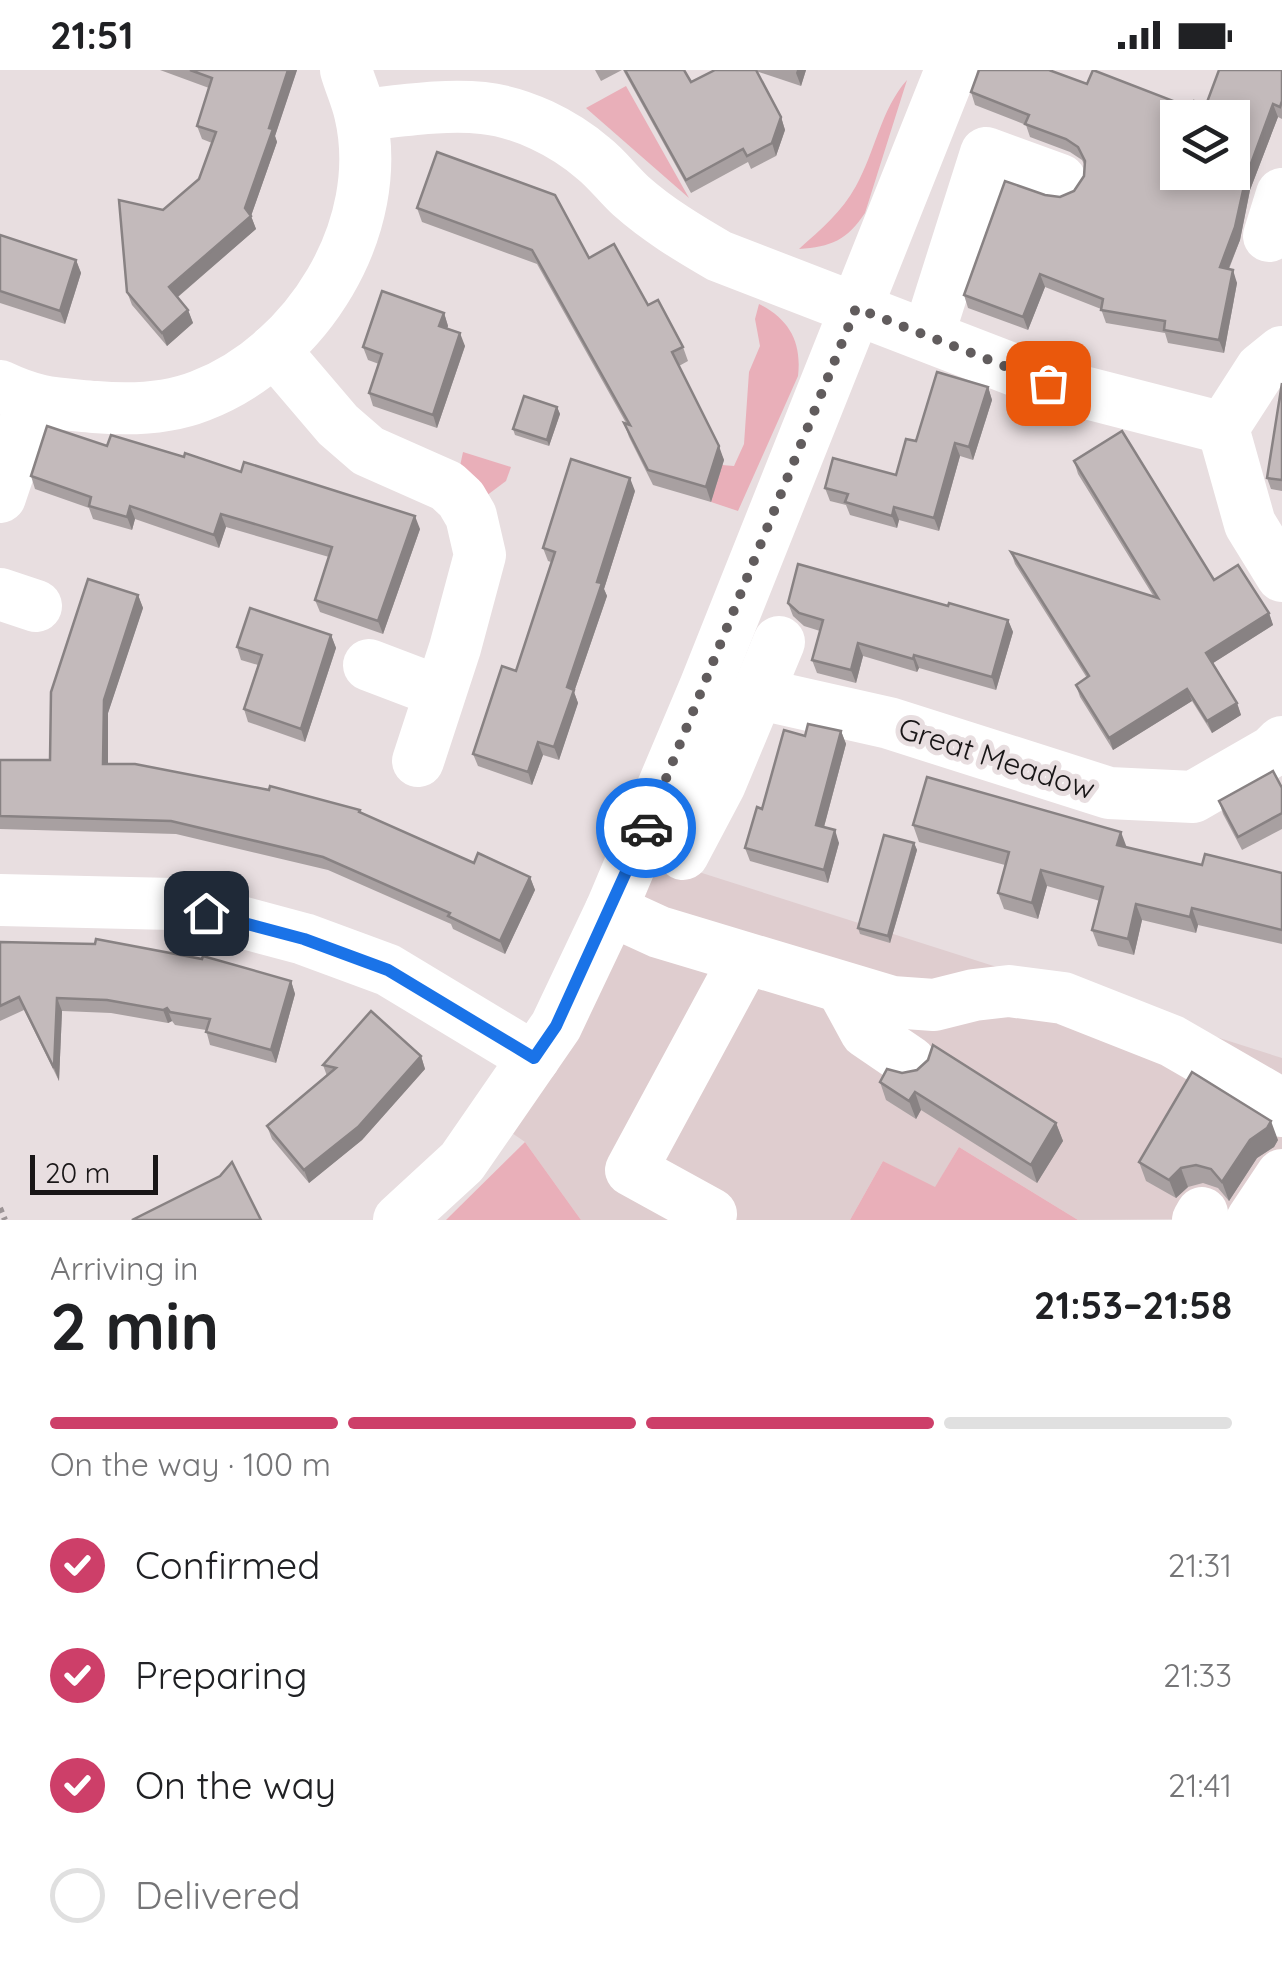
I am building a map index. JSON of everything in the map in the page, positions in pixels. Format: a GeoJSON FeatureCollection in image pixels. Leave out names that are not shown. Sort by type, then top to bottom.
{"type":"FeatureCollection","features":[{"type":"Feature","properties":{"kind":"street"},"geometry":{"type":"LineString","coordinates":[[398,1220],[462,1162],[556,1026],[611,910],[951,70]]}},
{"type":"Feature","properties":{"kind":"street"},"geometry":{"type":"LineString","coordinates":[[0,497],[16,394],[126,409],[200,396],[237,377],[274,350],[308,315],[334,276],[361,204],[364,170],[353,93],[515,115],[594,158],[629,195],[673,230],[719,256],[1048,383],[1223,428]]}},
{"type":"Feature","properties":{"kind":"street"},"geometry":{"type":"LineString","coordinates":[[928,336],[986,153],[1060,180]]}},
{"type":"Feature","properties":{"kind":"street"},"geometry":{"type":"LineString","coordinates":[[274,350],[338,425],[368,450],[447,486],[471,516],[480,555],[418,761]]}},
{"type":"Feature","properties":{"kind":"street"},"geometry":{"type":"LineString","coordinates":[[1282,352],[1262,369],[1223,428],[1250,524],[1282,576]]}},
{"type":"Feature","properties":{"kind":"street"},"geometry":{"type":"LineString","coordinates":[[683,854],[720,784],[779,642]]}},
{"type":"Feature","properties":{"kind":"street"},"geometry":{"type":"LineString","coordinates":[[369,664],[440,692]]}},
{"type":"Feature","properties":{"kind":"street","name":"Great Meadow"},"geometry":{"type":"LineString","coordinates":[[760,694],[889,723],[1108,793],[1193,797],[1282,742]]}},
{"type":"Feature","properties":{"kind":"street"},"geometry":{"type":"LineString","coordinates":[[0,900],[174,904],[304,939],[388,970],[534,1058]]}},
{"type":"Feature","properties":{"kind":"street"},"geometry":{"type":"LineString","coordinates":[[611,910],[659,932],[892,1002],[934,1005],[1009,991],[1064,998],[1172,1041],[1269,1098],[1282,1111]]}},
{"type":"Feature","properties":{"kind":"street"},"geometry":{"type":"LineString","coordinates":[[712,1214],[631,1170],[745,959]]}},
{"type":"Feature","properties":{"kind":"street"},"geometry":{"type":"LineString","coordinates":[[842,988],[866,1032],[910,1062]]}},
{"type":"Feature","properties":{"kind":"street"},"geometry":{"type":"LineString","coordinates":[[1252,1220],[1282,1175]]}},
{"type":"Feature","properties":{"kind":"path"},"geometry":{"type":"LineString","coordinates":[[0,1208],[3,1220]]}},
{"type":"Feature","properties":{"kind":"shaded area"},"geometry":{"type":"Polygon","coordinates":[[[907,80],[865,213],[852,230],[837,240],[799,249],[850,195],[863,173],[884,117],[907,80]]]}},
{"type":"Feature","properties":{"kind":"shaded area"},"geometry":{"type":"Polygon","coordinates":[[[626,86],[689,198],[586,108],[626,86]]]}},
{"type":"Feature","properties":{"kind":"shaded area"},"geometry":{"type":"Polygon","coordinates":[[[759,304],[786,324],[791,333],[798,353],[798,376],[738,511],[711,502],[722,465],[734,466],[744,444],[749,372],[760,346],[755,319],[759,304]]]}},
{"type":"Feature","properties":{"kind":"shaded area"},"geometry":{"type":"Polygon","coordinates":[[[463,452],[511,467],[506,481],[486,496],[460,466],[463,452]]]}},
{"type":"Feature","properties":{"kind":"shaded area"},"geometry":{"type":"Polygon","coordinates":[[[636,852],[1282,1058],[1282,1218],[1078,1220],[959,1147],[935,1188],[883,1161],[850,1220],[581,1220],[525,1142],[492,1119],[636,852]]]}},
{"type":"Feature","properties":{"kind":"shaded area"},"geometry":{"type":"Polygon","coordinates":[[[525,1142],[581,1220],[446,1220],[448,1218],[525,1142]]]}},
{"type":"Feature","properties":{"kind":"shaded area"},"geometry":{"type":"Polygon","coordinates":[[[959,1147],[1078,1220],[850,1220],[883,1161],[935,1187],[959,1147]]]}},
{"type":"Feature","properties":{"kind":"building"},"geometry":{"type":"Polygon","coordinates":[[[190,70],[288,70],[269,128],[273,129],[245,208],[251,216],[169,287],[188,310],[162,333],[127,292],[119,200],[163,210],[199,179],[216,132],[197,126],[212,78],[190,70]]]}},
{"type":"Feature","properties":{"kind":"building"},"geometry":{"type":"Polygon","coordinates":[[[625,70],[684,70],[691,82],[715,70],[756,70],[781,117],[772,143],[747,156],[743,149],[686,180],[625,70]]]}},
{"type":"Feature","properties":{"kind":"building"},"geometry":{"type":"Polygon","coordinates":[[[979,70],[1049,70],[1087,84],[1093,70],[1170,100],[1160,100],[1160,190],[1243,190],[1220,267],[1233,270],[1219,340],[1164,330],[1165,321],[1101,310],[1103,299],[1040,274],[1023,317],[964,295],[1005,181],[1060,197],[1074,191],[1084,176],[1085,161],[1078,147],[1025,124],[1029,115],[971,92],[979,70]]]}},
{"type":"Feature","properties":{"kind":"building"},"geometry":{"type":"Polygon","coordinates":[[[1219,70],[1282,70],[1282,101],[1280,107],[1273,104],[1250,166],[1250,100],[1208,100],[1219,70]]]}},
{"type":"Feature","properties":{"kind":"building"},"geometry":{"type":"Polygon","coordinates":[[[437,152],[555,195],[589,258],[614,244],[648,305],[658,300],[683,347],[672,352],[719,446],[706,487],[648,470],[624,423],[630,425],[532,250],[417,208],[437,152]]]}},
{"type":"Feature","properties":{"kind":"building"},"geometry":{"type":"Polygon","coordinates":[[[0,235],[76,260],[60,311],[0,291],[0,235]]]}},
{"type":"Feature","properties":{"kind":"building"},"geometry":{"type":"Polygon","coordinates":[[[382,291],[444,313],[439,326],[460,333],[433,415],[369,393],[382,354],[363,347],[382,291]]]}},
{"type":"Feature","properties":{"kind":"building"},"geometry":{"type":"Polygon","coordinates":[[[937,372],[988,387],[969,447],[955,443],[934,518],[894,507],[892,516],[845,502],[848,494],[825,488],[833,458],[896,475],[906,439],[916,441],[937,372]]]}},
{"type":"Feature","properties":{"kind":"building"},"geometry":{"type":"Polygon","coordinates":[[[1282,383],[1282,480],[1267,478],[1282,383]]]}},
{"type":"Feature","properties":{"kind":"building"},"geometry":{"type":"Polygon","coordinates":[[[524,396],[557,407],[547,440],[513,429],[524,396]]]}},
{"type":"Feature","properties":{"kind":"building"},"geometry":{"type":"Polygon","coordinates":[[[47,426],[107,446],[111,435],[241,472],[244,462],[415,516],[378,621],[315,600],[332,547],[221,514],[214,535],[130,506],[127,517],[89,506],[91,497],[31,476],[47,426]]]}},
{"type":"Feature","properties":{"kind":"building"},"geometry":{"type":"Polygon","coordinates":[[[1122,431],[1214,580],[1238,565],[1269,613],[1206,653],[1237,703],[1207,721],[1187,689],[1109,738],[1076,685],[1089,676],[1011,552],[1158,598],[1074,461],[1122,431]]]}},
{"type":"Feature","properties":{"kind":"building"},"geometry":{"type":"Polygon","coordinates":[[[571,459],[630,478],[597,582],[602,583],[567,687],[574,690],[554,747],[538,742],[528,772],[473,754],[502,666],[516,671],[555,552],[543,548],[571,459]]]}},
{"type":"Feature","properties":{"kind":"building"},"geometry":{"type":"Polygon","coordinates":[[[798,564],[1008,620],[992,677],[858,643],[851,670],[812,660],[823,620],[799,613],[788,603],[798,564]]]}},
{"type":"Feature","properties":{"kind":"building"},"geometry":{"type":"Polygon","coordinates":[[[88,579],[138,595],[104,700],[103,764],[135,764],[269,790],[270,786],[360,810],[474,863],[478,853],[530,877],[500,941],[448,916],[450,913],[323,857],[171,821],[0,816],[0,760],[50,760],[51,692],[88,579]]]}},
{"type":"Feature","properties":{"kind":"building"},"geometry":{"type":"Polygon","coordinates":[[[250,608],[331,635],[301,729],[244,709],[262,655],[237,647],[250,608]]]}},
{"type":"Feature","properties":{"kind":"building"},"geometry":{"type":"Polygon","coordinates":[[[808,724],[841,731],[816,825],[835,830],[824,870],[745,848],[757,807],[762,809],[784,730],[805,736],[808,724]]]}},
{"type":"Feature","properties":{"kind":"building"},"geometry":{"type":"Polygon","coordinates":[[[1273,771],[1282,788],[1282,813],[1238,837],[1219,801],[1273,771]]]}},
{"type":"Feature","properties":{"kind":"building"},"geometry":{"type":"Polygon","coordinates":[[[927,777],[1121,832],[1117,845],[1202,865],[1205,854],[1282,873],[1282,930],[1192,908],[1190,917],[1136,904],[1128,939],[1092,930],[1103,887],[1041,870],[1032,903],[998,893],[1009,852],[913,825],[927,777]]]}},
{"type":"Feature","properties":{"kind":"building"},"geometry":{"type":"Polygon","coordinates":[[[884,835],[914,843],[888,936],[858,928],[884,835]]]}},
{"type":"Feature","properties":{"kind":"building"},"geometry":{"type":"Polygon","coordinates":[[[96,939],[202,959],[203,956],[291,981],[271,1050],[206,1032],[210,1019],[170,1012],[167,1008],[57,998],[54,1068],[19,997],[0,1006],[0,942],[95,944],[96,939]]]}},
{"type":"Feature","properties":{"kind":"building"},"geometry":{"type":"Polygon","coordinates":[[[371,1011],[421,1056],[358,1127],[304,1170],[267,1126],[336,1068],[323,1065],[371,1011]]]}},
{"type":"Feature","properties":{"kind":"building"},"geometry":{"type":"Polygon","coordinates":[[[933,1045],[1056,1123],[1031,1165],[915,1092],[909,1101],[880,1082],[887,1069],[902,1073],[917,1070],[928,1060],[933,1045]]]}},
{"type":"Feature","properties":{"kind":"building"},"geometry":{"type":"Polygon","coordinates":[[[1192,1072],[1271,1121],[1250,1140],[1222,1182],[1211,1169],[1196,1165],[1181,1168],[1169,1180],[1139,1162],[1192,1072]]]}},
{"type":"Feature","properties":{"kind":"building"},"geometry":{"type":"Polygon","coordinates":[[[232,1162],[261,1220],[132,1220],[220,1176],[232,1162]]]}},
{"type":"Feature","properties":{"kind":"way so far"},"geometry":{"type":"LineString","coordinates":[[646,828],[856,308],[1048,383]]}},
{"type":"Feature","properties":{"kind":"route"},"geometry":{"type":"LineString","coordinates":[[206,913],[304,939],[388,970],[534,1058],[556,1026],[646,828]]}}]}
